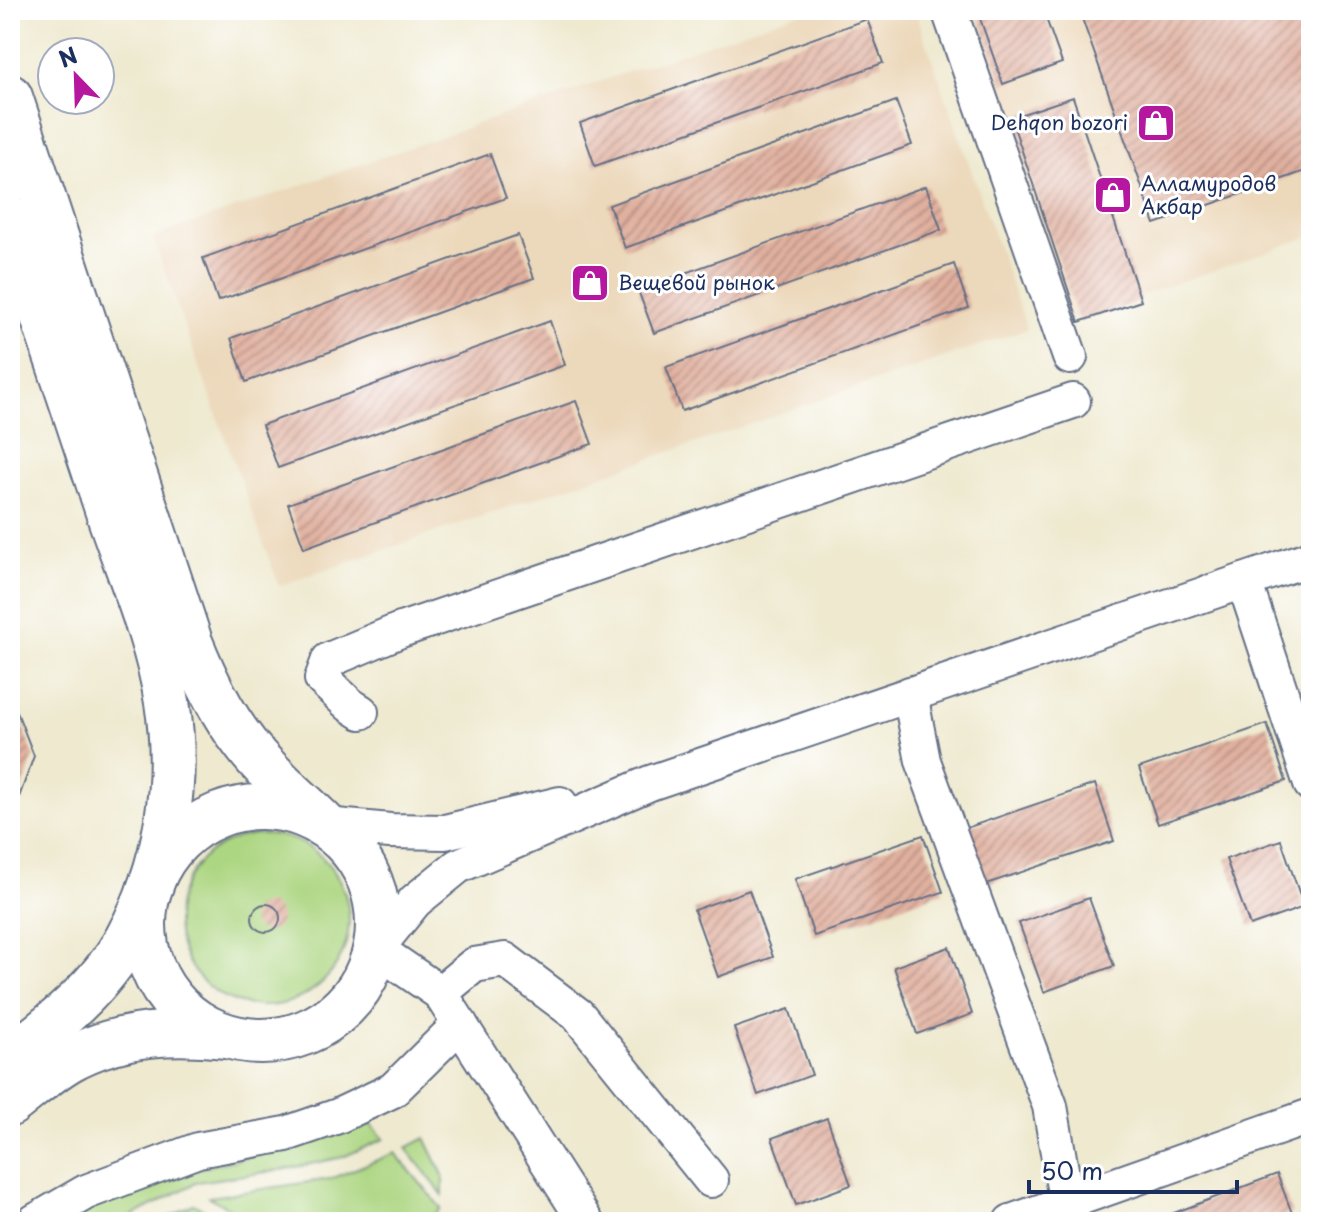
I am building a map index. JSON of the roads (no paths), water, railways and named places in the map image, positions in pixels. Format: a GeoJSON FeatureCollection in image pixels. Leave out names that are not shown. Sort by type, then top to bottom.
{"type":"FeatureCollection","features":[{"type":"Feature","properties":{"kind":"main road"},"geometry":{"type":"LineString","coordinates":[[10,1104],[76,1056],[120,1041],[194,1032],[271,1040],[292,1036],[321,1024],[346,1004],[359,988],[376,949],[378,909],[365,870],[355,853],[248,749],[205,680],[15,112]]}},
{"type":"Feature","properties":{"kind":"main road"},"geometry":{"type":"LineString","coordinates":[[10,219],[159,661],[167,700],[172,739],[171,785],[164,838],[145,912],[149,958],[158,979],[188,1015],[229,1036]]}},
{"type":"Feature","properties":{"kind":"main road"},"geometry":{"type":"LineString","coordinates":[[10,1057],[62,1016],[96,980],[127,939],[169,852],[184,836],[221,814],[242,808],[285,809],[325,825]]}},
{"type":"Feature","properties":{"kind":"street"},"geometry":{"type":"LineString","coordinates":[[949,10],[1070,357]]}},
{"type":"Feature","properties":{"kind":"street"},"geometry":{"type":"LineString","coordinates":[[361,712],[322,679],[329,660],[398,631],[1073,401]]}},
{"type":"Feature","properties":{"kind":"street"},"geometry":{"type":"LineString","coordinates":[[580,1220],[440,993],[376,949],[415,901],[458,866],[650,783],[1311,558]]}},
{"type":"Feature","properties":{"kind":"street"},"geometry":{"type":"LineString","coordinates":[[1244,581],[1311,784]]}},
{"type":"Feature","properties":{"kind":"street"},"geometry":{"type":"LineString","coordinates":[[910,694],[923,761],[1050,1106],[1068,1213]]}},
{"type":"Feature","properties":{"kind":"street"},"geometry":{"type":"LineString","coordinates":[[325,825],[445,832],[650,783]]}},
{"type":"Feature","properties":{"kind":"street"},"geometry":{"type":"LineString","coordinates":[[440,993],[474,965],[505,960],[578,1015],[711,1180]]}},
{"type":"Feature","properties":{"kind":"street"},"geometry":{"type":"LineString","coordinates":[[34,1222],[86,1192],[198,1150],[286,1134],[338,1116],[393,1090],[460,1024]]}},
{"type":"Feature","properties":{"kind":"street"},"geometry":{"type":"LineString","coordinates":[[1011,1222],[1068,1213],[1311,1116]]}},
{"type":"Feature","properties":{"kind":"place","name":"Dehqon bozori"},"geometry":{"type":"Point","coordinates":[1156,123]}},
{"type":"Feature","properties":{"kind":"place","name":"Алламуродов Акбар"},"geometry":{"type":"Point","coordinates":[1113,195]}},
{"type":"Feature","properties":{"kind":"place","name":"Вещевой рынок"},"geometry":{"type":"Point","coordinates":[590,283]}}]}
